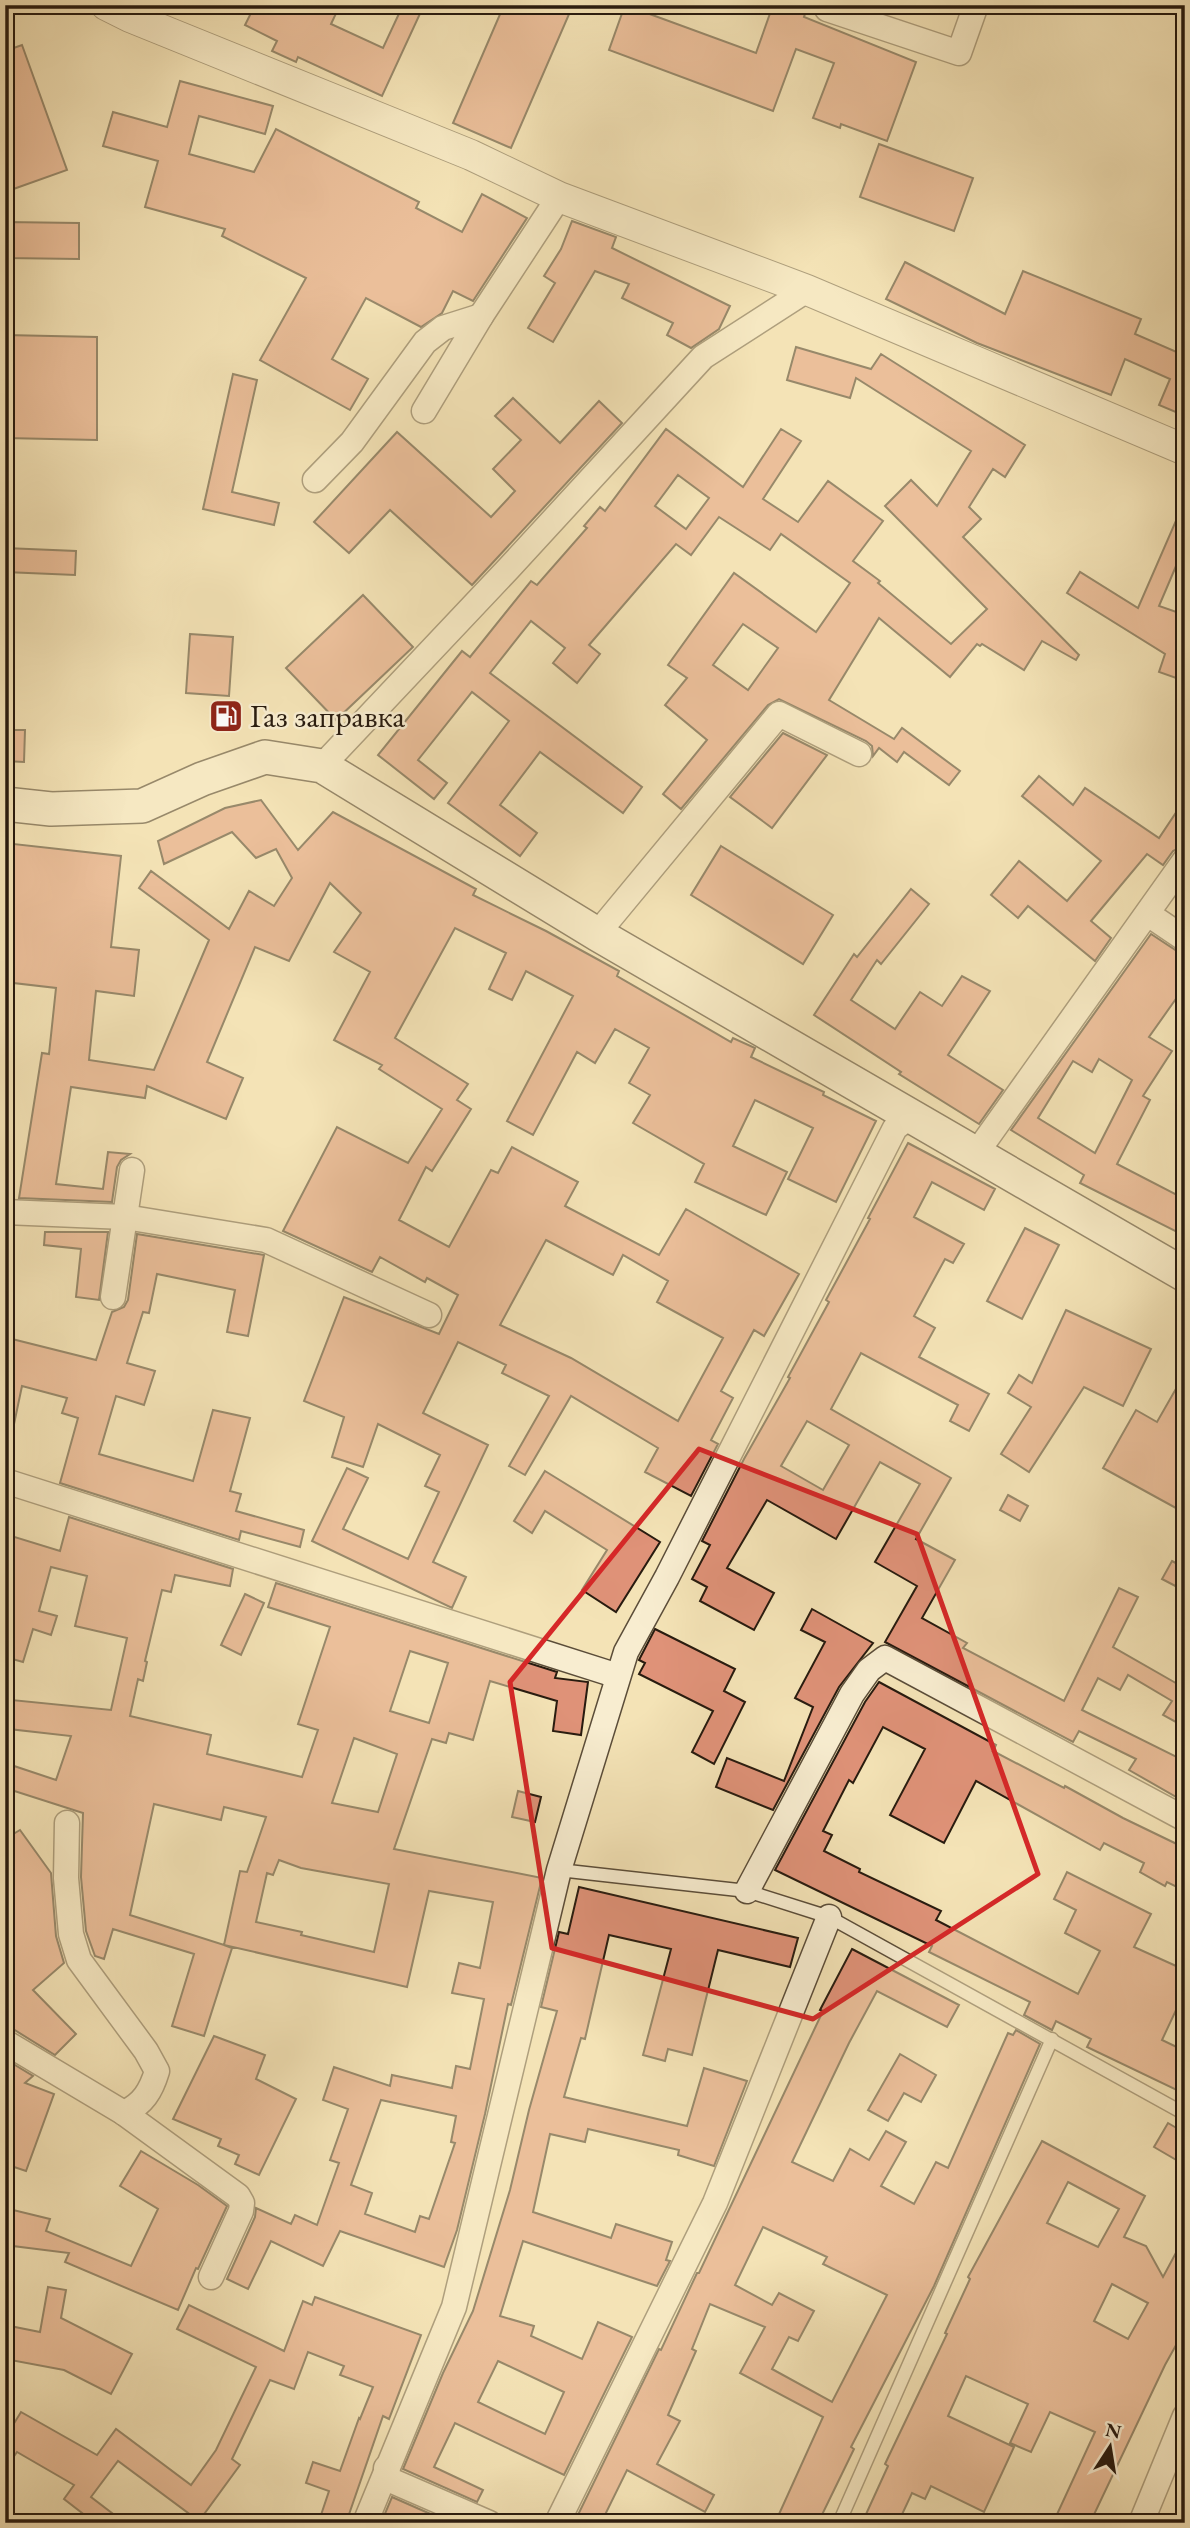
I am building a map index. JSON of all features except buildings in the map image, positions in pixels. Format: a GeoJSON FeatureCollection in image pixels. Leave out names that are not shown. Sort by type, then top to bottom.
{"type":"FeatureCollection","features":[{"type":"Feature","properties":{"kind":"main road"},"geometry":{"type":"LineString","coordinates":[[5,804],[51,808],[142,806],[202,779],[265,758],[322,766],[597,934],[1185,1275]]}},
{"type":"Feature","properties":{"kind":"street"},"geometry":{"type":"LineString","coordinates":[[827,9],[959,53],[976,5]]}},
{"type":"Feature","properties":{"kind":"street"},"geometry":{"type":"LineString","coordinates":[[121,9],[471,155],[559,197],[807,290],[1185,450]]}},
{"type":"Feature","properties":{"kind":"street"},"geometry":{"type":"LineString","coordinates":[[424,411],[481,316],[559,197]]}},
{"type":"Feature","properties":{"kind":"street"},"geometry":{"type":"LineString","coordinates":[[322,766],[703,357],[807,290]]}},
{"type":"Feature","properties":{"kind":"street"},"geometry":{"type":"LineString","coordinates":[[315,480],[352,442],[425,342],[443,328],[481,316]]}},
{"type":"Feature","properties":{"kind":"street"},"geometry":{"type":"LineString","coordinates":[[597,934],[779,714],[859,754]]}},
{"type":"Feature","properties":{"kind":"street"},"geometry":{"type":"LineString","coordinates":[[975,1155],[1185,860]]}},
{"type":"Feature","properties":{"kind":"street"},"geometry":{"type":"LineString","coordinates":[[1147,914],[1185,939]]}},
{"type":"Feature","properties":{"kind":"street"},"geometry":{"type":"LineString","coordinates":[[365,2523],[454,2307],[559,1870],[626,1652],[667,1577],[895,1128],[911,1116]]}},
{"type":"Feature","properties":{"kind":"street"},"geometry":{"type":"LineString","coordinates":[[113,1297],[132,1170]]}},
{"type":"Feature","properties":{"kind":"street"},"geometry":{"type":"LineString","coordinates":[[5,1212],[125,1217],[266,1240],[429,1315]]}},
{"type":"Feature","properties":{"kind":"street"},"geometry":{"type":"LineString","coordinates":[[5,1481],[618,1676]]}},
{"type":"Feature","properties":{"kind":"street"},"geometry":{"type":"LineString","coordinates":[[747,1891],[852,1694],[869,1671],[885,1658],[1185,1819]]}},
{"type":"Feature","properties":{"kind":"street"},"geometry":{"type":"LineString","coordinates":[[66,1823],[66,1878],[71,1934],[79,1960],[146,2051],[157,2071],[152,2090],[135,2108],[124,2113]]}},
{"type":"Feature","properties":{"kind":"street"},"geometry":{"type":"LineString","coordinates":[[556,2523],[715,2203],[829,1917]]}},
{"type":"Feature","properties":{"kind":"street"},"geometry":{"type":"LineString","coordinates":[[5,2042],[124,2113],[238,2196],[242,2203],[241,2211],[211,2277]]}},
{"type":"Feature","properties":{"kind":"street"},"geometry":{"type":"LineString","coordinates":[[1141,2523],[1185,2416]]}},
{"type":"Feature","properties":{"kind":"street"},"geometry":{"type":"LineString","coordinates":[[386,2468],[390,2480],[489,2523]]}},
{"type":"Feature","properties":{"kind":"lane"},"geometry":{"type":"LineString","coordinates":[[559,1870],[747,1891],[829,1917],[1185,2114]]}},
{"type":"Feature","properties":{"kind":"lane"},"geometry":{"type":"LineString","coordinates":[[839,2523],[1052,2039]]}},
{"type":"Feature","properties":{"kind":"highlighted area"},"geometry":{"type":"Polygon","coordinates":[[[699,1449],[917,1534],[1038,1874],[813,2019],[552,1948],[510,1682],[699,1449]]]}},
{"type":"Feature","properties":{"kind":"place","name":"Газ заправка"},"geometry":{"type":"Point","coordinates":[226,716]}}]}
